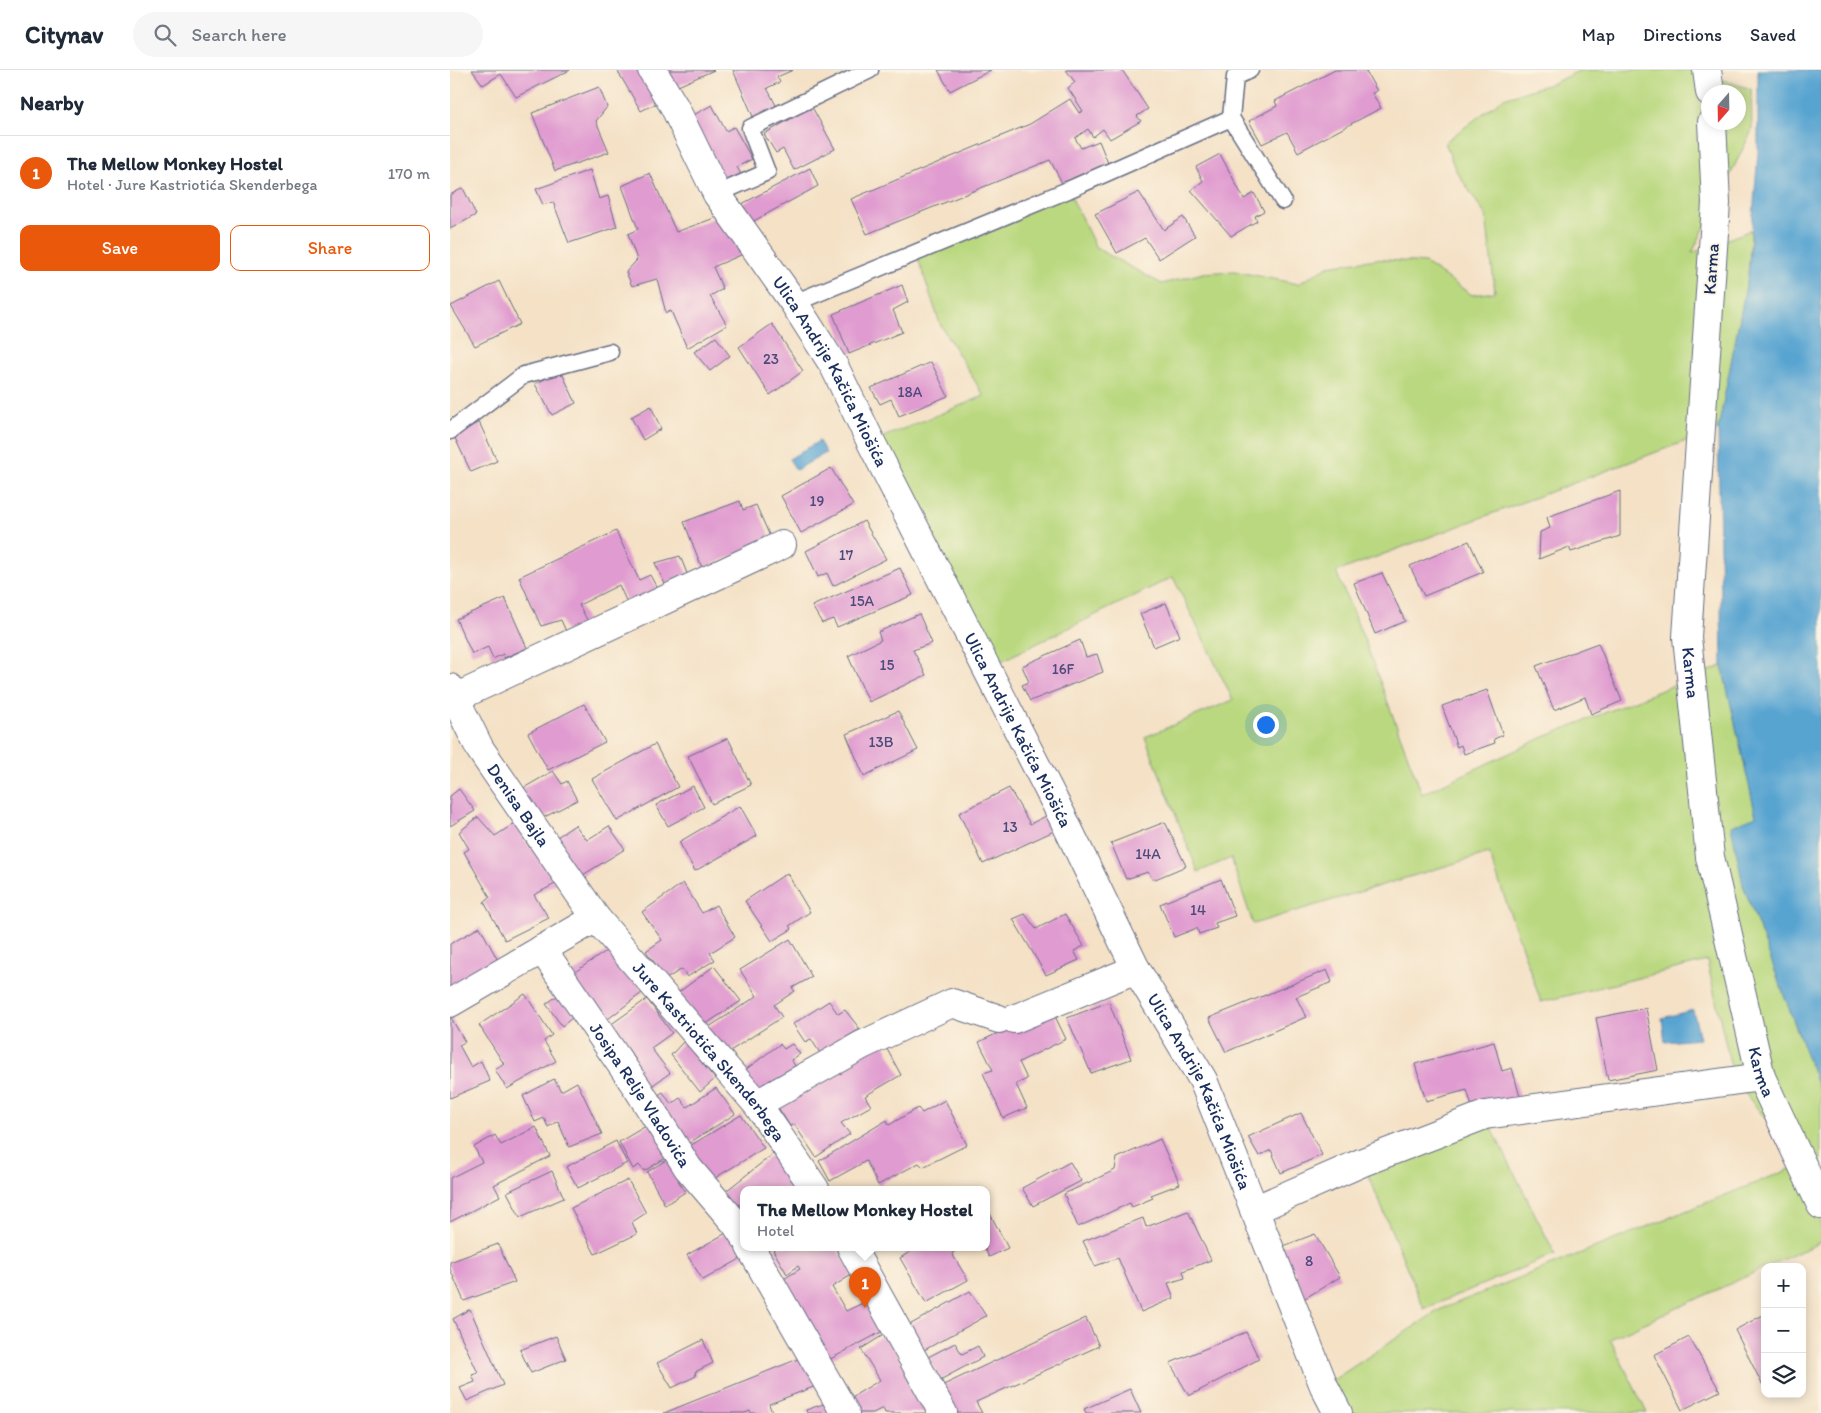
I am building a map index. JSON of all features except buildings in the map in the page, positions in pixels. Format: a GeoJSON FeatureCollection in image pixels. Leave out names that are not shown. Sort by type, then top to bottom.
{"type":"FeatureCollection","features":[{"type":"Feature","properties":{"kind":"street","name":"Ulica Andrije Kačića Miošića"},"geometry":{"type":"LineString","coordinates":[[652,70],[674,106],[717,194],[794,303],[834,366],[1063,818],[1136,969],[1202,1080],[1324,1386],[1338,1413]]}},
{"type":"Feature","properties":{"kind":"street"},"geometry":{"type":"LineString","coordinates":[[1707,70],[1710,85]]}},
{"type":"Feature","properties":{"kind":"street","name":"Karma"},"geometry":{"type":"LineString","coordinates":[[1712,130],[1716,203],[1687,637],[1710,857],[1761,1077],[1821,1205]]}},
{"type":"Feature","properties":{"kind":"street"},"geometry":{"type":"LineString","coordinates":[[452,693],[782,546]]}},
{"type":"Feature","properties":{"kind":"street","name":"Denisa Bajla"},"geometry":{"type":"LineString","coordinates":[[452,693],[480,749],[596,918]]}},
{"type":"Feature","properties":{"kind":"street"},"geometry":{"type":"LineString","coordinates":[[450,1003],[596,918]]}},
{"type":"Feature","properties":{"kind":"street","name":"Jure Kastriotića Skenderbega"},"geometry":{"type":"LineString","coordinates":[[596,918],[757,1104],[813,1186]]}},
{"type":"Feature","properties":{"kind":"street","name":"Josipa Relje Vladovića"},"geometry":{"type":"LineString","coordinates":[[542,949],[638,1089],[688,1168],[740,1230]]}},
{"type":"Feature","properties":{"kind":"street"},"geometry":{"type":"LineString","coordinates":[[757,1104],[862,1045],[952,1004],[1006,1019],[1136,969]]}},
{"type":"Feature","properties":{"kind":"street"},"geometry":{"type":"LineString","coordinates":[[1254,1210],[1363,1162],[1486,1115],[1761,1077]]}},
{"type":"Feature","properties":{"kind":"street"},"geometry":{"type":"LineString","coordinates":[[752,1251],[845,1413]]}},
{"type":"Feature","properties":{"kind":"street"},"geometry":{"type":"LineString","coordinates":[[853,1251],[943,1413]]}},
{"type":"Feature","properties":{"kind":"lane"},"geometry":{"type":"LineString","coordinates":[[717,194],[767,172],[750,128],[870,70]]}},
{"type":"Feature","properties":{"kind":"lane"},"geometry":{"type":"LineString","coordinates":[[1250,70],[1230,74],[1231,118],[1282,201]]}},
{"type":"Feature","properties":{"kind":"lane"},"geometry":{"type":"LineString","coordinates":[[794,303],[1068,190],[1231,118]]}},
{"type":"Feature","properties":{"kind":"lane"},"geometry":{"type":"LineString","coordinates":[[450,431],[524,375],[610,352]]}},
{"type":"Feature","properties":{"kind":"green space"},"geometry":{"type":"Polygon","coordinates":[[[1581,70],[1699,70],[1709,76],[1738,85],[1701,85],[1701,130],[1746,130],[1746,87],[1751,89],[1752,130],[1692,253],[1751,230],[1748,276],[1718,429],[1336,572],[1366,644],[1422,794],[1544,737],[1722,666],[1756,816],[1743,885],[1821,1094],[1821,1242],[1775,1263],[1761,1263],[1761,1270],[1610,1339],[1647,1413],[1338,1413],[1324,1386],[1439,1310],[1803,1164],[1734,1080],[1707,961],[1541,1002],[1489,853],[1253,924],[1231,858],[1198,872],[1145,737],[1233,700],[1173,577],[987,668],[871,442],[984,396],[940,324],[916,252],[1068,190],[1096,248],[1162,284],[1203,273],[1234,271],[1298,284],[1328,266],[1376,259],[1425,263],[1472,295],[1495,292],[1486,216],[1455,169],[1445,142],[1504,98],[1553,83],[1581,70]]]}},
{"type":"Feature","properties":{"kind":"green space"},"geometry":{"type":"Polygon","coordinates":[[[1485,1115],[1555,1254],[1424,1309],[1363,1162],[1485,1115]]]}},
{"type":"Feature","properties":{"kind":"water"},"geometry":{"type":"Polygon","coordinates":[[[1758,70],[1821,70],[1821,1094],[1743,885],[1731,826],[1756,816],[1722,666],[1718,429],[1748,276],[1758,153],[1758,70]]]}},
{"type":"Feature","properties":{"kind":"water"},"geometry":{"type":"Polygon","coordinates":[[[819,441],[826,453],[796,470],[789,459],[819,441]]]}},
{"type":"Feature","properties":{"kind":"water"},"geometry":{"type":"Polygon","coordinates":[[[1693,1010],[1700,1039],[1665,1042],[1662,1018],[1693,1010]]]}},
{"type":"Feature","properties":{"kind":"place","name":"The Mellow Monkey Hostel"},"geometry":{"type":"Point","coordinates":[865,1308]}}]}
